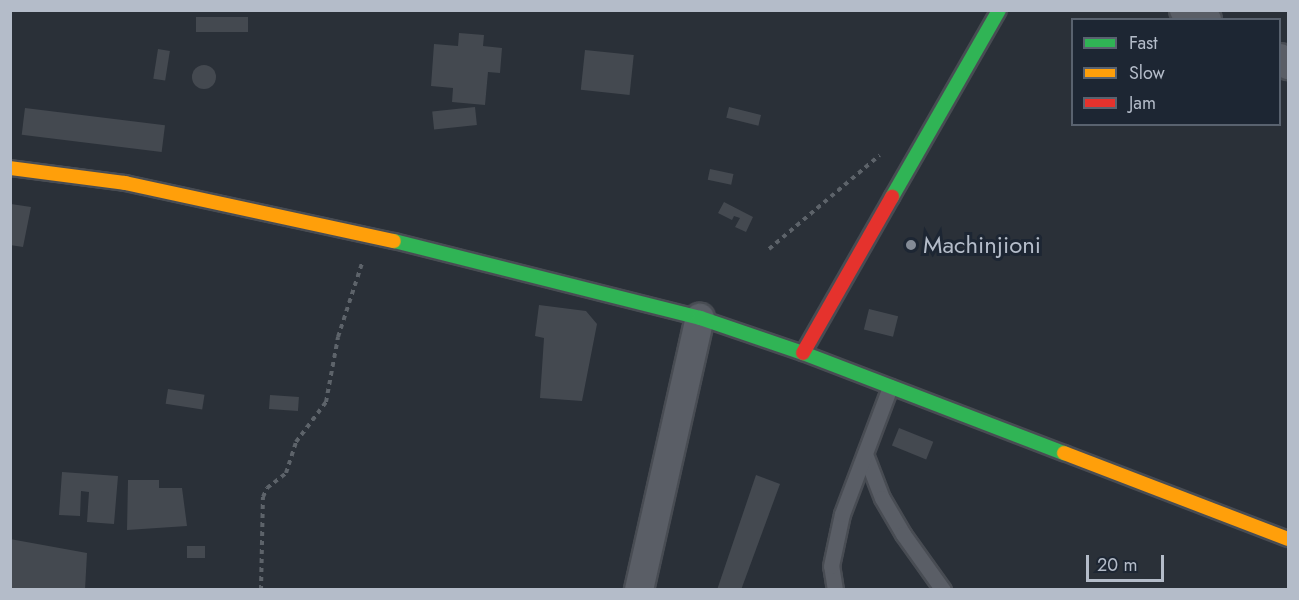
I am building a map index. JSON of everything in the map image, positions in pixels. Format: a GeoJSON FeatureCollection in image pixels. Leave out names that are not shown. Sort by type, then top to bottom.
{"type":"FeatureCollection","features":[{"type":"Feature","properties":{"kind":"street"},"geometry":{"type":"LineString","coordinates":[[803,353],[999,10]]}},
{"type":"Feature","properties":{"kind":"street"},"geometry":{"type":"LineString","coordinates":[[1184,10],[1202,18]]}},
{"type":"Feature","properties":{"kind":"street"},"geometry":{"type":"LineString","coordinates":[[10,168],[125,183],[376,236],[700,318],[803,353],[1288,539]]}},
{"type":"Feature","properties":{"kind":"street"},"geometry":{"type":"LineString","coordinates":[[639,590],[700,318]]}},
{"type":"Feature","properties":{"kind":"lane"},"geometry":{"type":"LineString","coordinates":[[835,590],[831,566],[840,525],[890,387]]}},
{"type":"Feature","properties":{"kind":"lane"},"geometry":{"type":"LineString","coordinates":[[865,454],[887,507],[943,590]]}},
{"type":"Feature","properties":{"kind":"path"},"geometry":{"type":"LineString","coordinates":[[769,249],[883,152]]}},
{"type":"Feature","properties":{"kind":"path"},"geometry":{"type":"LineString","coordinates":[[261,590],[263,497],[267,488],[286,473],[296,442],[326,402],[348,300],[376,236]]}},
{"type":"Feature","properties":{"kind":"building"},"geometry":{"type":"Polygon","coordinates":[[[196,17],[248,17],[248,32],[196,32],[196,17]]]}},
{"type":"Feature","properties":{"kind":"building"},"geometry":{"type":"Polygon","coordinates":[[[459,33],[484,35],[483,46],[502,48],[500,73],[488,72],[485,105],[452,102],[453,88],[431,86],[434,44],[458,46],[459,33]]]}},
{"type":"Feature","properties":{"kind":"building"},"geometry":{"type":"Polygon","coordinates":[[[158,49],[170,51],[165,81],[153,79],[158,49]]]}},
{"type":"Feature","properties":{"kind":"building"},"geometry":{"type":"Polygon","coordinates":[[[585,50],[634,55],[630,95],[581,90],[585,50]]]}},
{"type":"Feature","properties":{"kind":"building"},"geometry":{"type":"Polygon","coordinates":[[[204,65],[212,69],[216,77],[212,85],[204,89],[196,85],[192,77],[196,69],[204,65]]]}},
{"type":"Feature","properties":{"kind":"building"},"geometry":{"type":"Polygon","coordinates":[[[475,107],[477,125],[434,129],[432,111],[475,107]]]}},
{"type":"Feature","properties":{"kind":"building"},"geometry":{"type":"Polygon","coordinates":[[[729,107],[761,115],[758,126],[726,118],[729,107]]]}},
{"type":"Feature","properties":{"kind":"building"},"geometry":{"type":"Polygon","coordinates":[[[25,108],[165,125],[162,152],[22,135],[25,108]]]}},
{"type":"Feature","properties":{"kind":"building"},"geometry":{"type":"Polygon","coordinates":[[[710,169],[733,174],[731,185],[708,180],[710,169]]]}},
{"type":"Feature","properties":{"kind":"building"},"geometry":{"type":"Polygon","coordinates":[[[724,202],[753,217],[746,232],[735,227],[740,218],[734,216],[732,220],[718,213],[724,202]]]}},
{"type":"Feature","properties":{"kind":"building"},"geometry":{"type":"Polygon","coordinates":[[[11,204],[31,207],[23,247],[10,245],[11,204]]]}},
{"type":"Feature","properties":{"kind":"building"},"geometry":{"type":"Polygon","coordinates":[[[539,305],[586,311],[597,324],[582,401],[540,398],[544,338],[535,336],[539,305]]]}},
{"type":"Feature","properties":{"kind":"building"},"geometry":{"type":"Polygon","coordinates":[[[869,309],[898,316],[893,337],[864,329],[869,309]]]}},
{"type":"Feature","properties":{"kind":"building"},"geometry":{"type":"Polygon","coordinates":[[[168,389],[205,395],[202,410],[166,404],[168,389]]]}},
{"type":"Feature","properties":{"kind":"building"},"geometry":{"type":"Polygon","coordinates":[[[270,395],[299,397],[298,411],[269,409],[270,395]]]}},
{"type":"Feature","properties":{"kind":"building"},"geometry":{"type":"Polygon","coordinates":[[[899,428],[933,442],[926,459],[892,446],[899,428]]]}},
{"type":"Feature","properties":{"kind":"building"},"geometry":{"type":"Polygon","coordinates":[[[62,472],[118,476],[114,524],[87,522],[89,492],[81,491],[80,516],[59,515],[62,472]]]}},
{"type":"Feature","properties":{"kind":"building"},"geometry":{"type":"Polygon","coordinates":[[[756,475],[780,484],[741,590],[717,590],[756,475]]]}},
{"type":"Feature","properties":{"kind":"building"},"geometry":{"type":"Polygon","coordinates":[[[128,480],[159,480],[159,488],[182,488],[187,526],[127,530],[128,480]]]}},
{"type":"Feature","properties":{"kind":"building"},"geometry":{"type":"Polygon","coordinates":[[[10,539],[87,553],[85,590],[10,590],[10,539]]]}},
{"type":"Feature","properties":{"kind":"building"},"geometry":{"type":"Polygon","coordinates":[[[187,546],[205,546],[205,558],[187,558],[187,546]]]}},
{"type":"Feature","properties":{"kind":"traffic: fast"},"geometry":{"type":"LineString","coordinates":[[892,197],[999,10]]}},
{"type":"Feature","properties":{"kind":"traffic: fast"},"geometry":{"type":"LineString","coordinates":[[394,241],[700,318],[803,353],[1064,453]]}},
{"type":"Feature","properties":{"kind":"traffic: slow"},"geometry":{"type":"LineString","coordinates":[[10,168],[125,183],[394,241]]}},
{"type":"Feature","properties":{"kind":"traffic: slow"},"geometry":{"type":"LineString","coordinates":[[1064,453],[1288,539]]}},
{"type":"Feature","properties":{"kind":"traffic: jam"},"geometry":{"type":"LineString","coordinates":[[803,353],[892,197]]}},
{"type":"Feature","properties":{"kind":"place","name":"Machinjioni"},"geometry":{"type":"Point","coordinates":[911,245]}}]}
